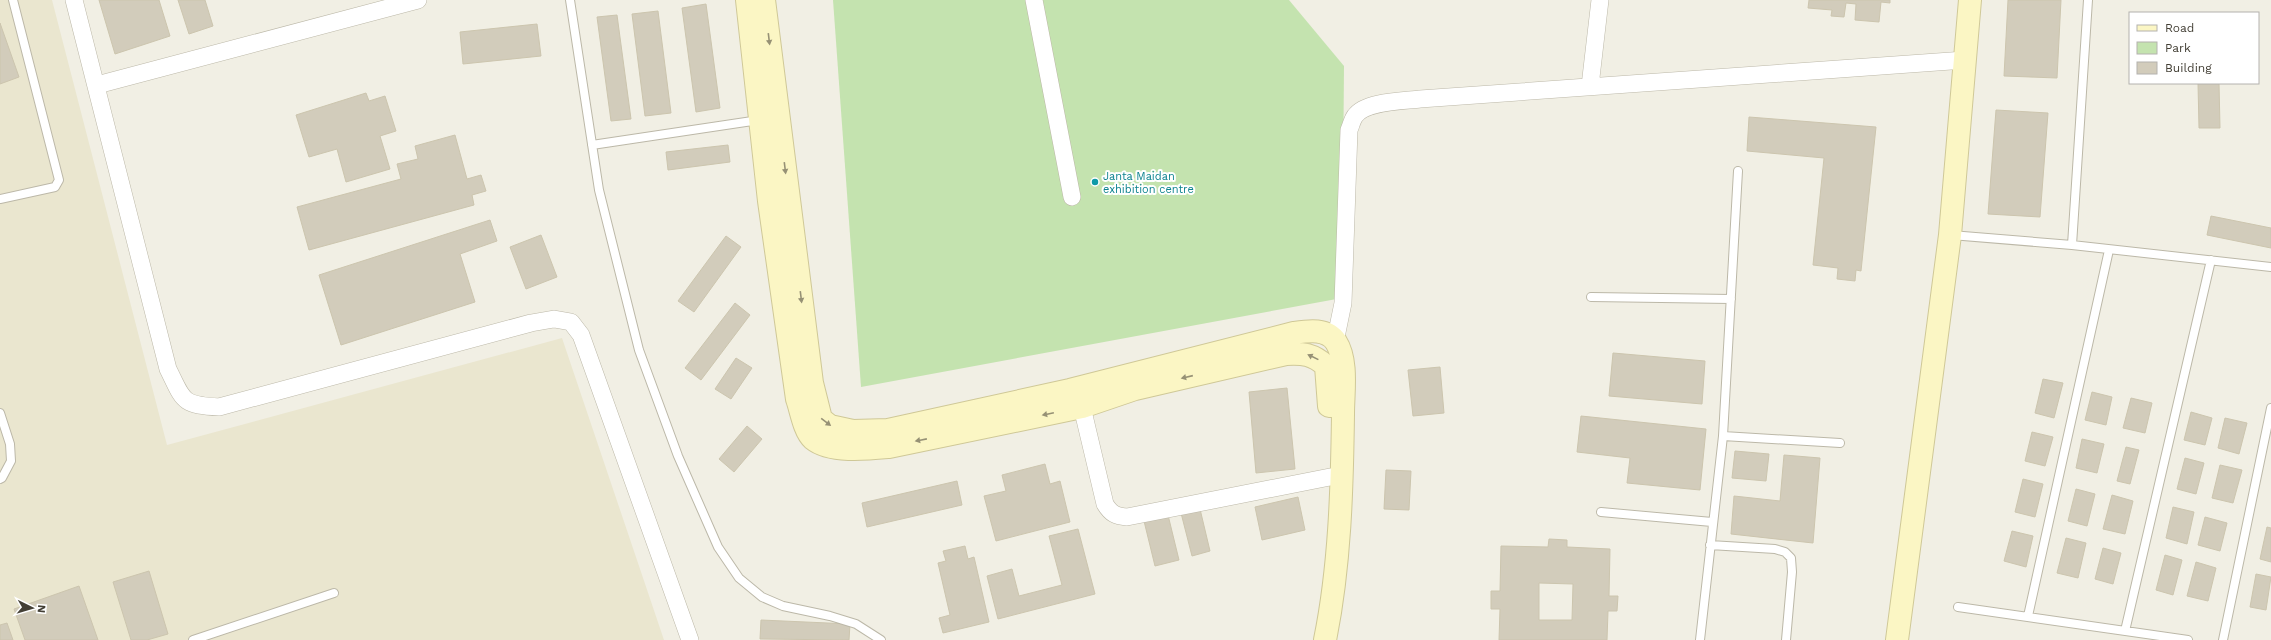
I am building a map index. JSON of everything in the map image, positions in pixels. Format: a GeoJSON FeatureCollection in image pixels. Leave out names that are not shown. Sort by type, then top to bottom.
{"type":"FeatureCollection","features":[{"type":"Feature","properties":{"kind":"street"},"geometry":{"type":"LineString","coordinates":[[74,0],[97,85],[168,369],[181,397],[194,406],[219,407],[531,322],[554,319],[571,322],[581,335],[690,640]]}},
{"type":"Feature","properties":{"kind":"street"},"geometry":{"type":"LineString","coordinates":[[97,85],[418,0]]}},
{"type":"Feature","properties":{"kind":"street"},"geometry":{"type":"LineString","coordinates":[[747,0],[769,201],[798,399],[805,424],[813,439],[829,445],[858,450],[889,447],[1082,407],[1135,389],[1286,354],[1303,353],[1317,358],[1326,366],[1329,385],[1330,477],[1321,573],[1312,640]]}},
{"type":"Feature","properties":{"kind":"street"},"geometry":{"type":"LineString","coordinates":[[764,0],[812,383],[821,419],[830,426],[853,431],[872,432],[944,419],[1070,390],[1294,333],[1311,331],[1326,334],[1335,342],[1342,357],[1342,466],[1334,594],[1325,640]]}},
{"type":"Feature","properties":{"kind":"street"},"geometry":{"type":"LineString","coordinates":[[1034,0],[1072,197]]}},
{"type":"Feature","properties":{"kind":"street"},"geometry":{"type":"LineString","coordinates":[[1590,86],[1600,0]]}},
{"type":"Feature","properties":{"kind":"street"},"geometry":{"type":"LineString","coordinates":[[1897,640],[1950,235],[1970,0]]}},
{"type":"Feature","properties":{"kind":"street"},"geometry":{"type":"LineString","coordinates":[[1335,342],[1343,303],[1349,130],[1356,115],[1379,104],[1590,86],[1965,60]]}},
{"type":"Feature","properties":{"kind":"street"},"geometry":{"type":"LineString","coordinates":[[1082,407],[1105,504],[1110,513],[1116,516],[1128,517],[1330,477]]}},
{"type":"Feature","properties":{"kind":"lane"},"geometry":{"type":"LineString","coordinates":[[0,199],[55,187],[59,180],[13,0]]}},
{"type":"Feature","properties":{"kind":"lane"},"geometry":{"type":"LineString","coordinates":[[570,0],[599,190],[639,350],[678,456],[718,547],[739,578],[762,597],[783,606],[830,616],[856,624],[881,640]]}},
{"type":"Feature","properties":{"kind":"lane"},"geometry":{"type":"LineString","coordinates":[[2072,245],[2088,0]]}},
{"type":"Feature","properties":{"kind":"lane"},"geometry":{"type":"LineString","coordinates":[[592,145],[760,120]]}},
{"type":"Feature","properties":{"kind":"lane"},"geometry":{"type":"LineString","coordinates":[[1700,640],[1712,522],[1723,436],[1738,171]]}},
{"type":"Feature","properties":{"kind":"lane"},"geometry":{"type":"LineString","coordinates":[[1950,235],[2072,245],[2271,267]]}},
{"type":"Feature","properties":{"kind":"lane"},"geometry":{"type":"LineString","coordinates":[[2028,616],[2109,250]]}},
{"type":"Feature","properties":{"kind":"lane"},"geometry":{"type":"LineString","coordinates":[[2126,631],[2211,260]]}},
{"type":"Feature","properties":{"kind":"lane"},"geometry":{"type":"LineString","coordinates":[[1590,297],[1731,299]]}},
{"type":"Feature","properties":{"kind":"lane"},"geometry":{"type":"LineString","coordinates":[[2223,640],[2271,408]]}},
{"type":"Feature","properties":{"kind":"lane"},"geometry":{"type":"LineString","coordinates":[[0,413],[10,444],[11,461],[0,479]]}},
{"type":"Feature","properties":{"kind":"lane"},"geometry":{"type":"LineString","coordinates":[[1723,436],[1840,443]]}},
{"type":"Feature","properties":{"kind":"lane"},"geometry":{"type":"LineString","coordinates":[[1601,512],[1712,522]]}},
{"type":"Feature","properties":{"kind":"lane"},"geometry":{"type":"LineString","coordinates":[[1710,545],[1775,549],[1785,552],[1791,558],[1792,572],[1786,640]]}},
{"type":"Feature","properties":{"kind":"lane"},"geometry":{"type":"LineString","coordinates":[[193,640],[334,593]]}},
{"type":"Feature","properties":{"kind":"lane"},"geometry":{"type":"LineString","coordinates":[[1958,607],[2188,640]]}},
{"type":"Feature","properties":{"kind":"shaded area"},"geometry":{"type":"Polygon","coordinates":[[[0,0],[52,0],[167,445],[562,338],[664,640],[0,640],[0,0]]]}},
{"type":"Feature","properties":{"kind":"green space","name":"Janta Maidan exhibition centre"},"geometry":{"type":"Polygon","coordinates":[[[833,0],[1289,0],[1344,66],[1342,298],[861,387],[833,0]]]}},
{"type":"Feature","properties":{"kind":"building"},"geometry":{"type":"Polygon","coordinates":[[[99,0],[159,0],[170,36],[115,54],[99,0]]]}},
{"type":"Feature","properties":{"kind":"building"},"geometry":{"type":"Polygon","coordinates":[[[178,0],[205,0],[213,26],[189,34],[178,0]]]}},
{"type":"Feature","properties":{"kind":"building"},"geometry":{"type":"Polygon","coordinates":[[[1809,0],[1890,0],[1890,3],[1881,2],[1879,22],[1855,20],[1856,4],[1846,3],[1844,17],[1831,16],[1832,10],[1808,8],[1809,0]]]}},
{"type":"Feature","properties":{"kind":"building"},"geometry":{"type":"Polygon","coordinates":[[[2008,0],[2061,0],[2057,78],[2004,76],[2008,0]]]}},
{"type":"Feature","properties":{"kind":"building"},"geometry":{"type":"Polygon","coordinates":[[[706,4],[720,108],[696,112],[682,8],[706,4]]]}},
{"type":"Feature","properties":{"kind":"building"},"geometry":{"type":"Polygon","coordinates":[[[658,11],[671,113],[645,116],[632,14],[658,11]]]}},
{"type":"Feature","properties":{"kind":"building"},"geometry":{"type":"Polygon","coordinates":[[[617,15],[631,119],[611,121],[597,17],[617,15]]]}},
{"type":"Feature","properties":{"kind":"building"},"geometry":{"type":"Polygon","coordinates":[[[0,23],[19,77],[0,84],[0,23]]]}},
{"type":"Feature","properties":{"kind":"building"},"geometry":{"type":"Polygon","coordinates":[[[537,24],[541,56],[463,64],[460,32],[537,24]]]}},
{"type":"Feature","properties":{"kind":"building"},"geometry":{"type":"Polygon","coordinates":[[[2198,84],[2219,84],[2220,128],[2199,128],[2198,84]]]}},
{"type":"Feature","properties":{"kind":"building"},"geometry":{"type":"Polygon","coordinates":[[[366,93],[369,101],[385,96],[396,131],[380,136],[390,169],[346,182],[337,149],[309,157],[296,115],[366,93]]]}},
{"type":"Feature","properties":{"kind":"building"},"geometry":{"type":"Polygon","coordinates":[[[1996,110],[2048,113],[2040,217],[1988,214],[1996,110]]]}},
{"type":"Feature","properties":{"kind":"building"},"geometry":{"type":"Polygon","coordinates":[[[1749,117],[1876,127],[1861,271],[1856,270],[1855,281],[1837,279],[1838,268],[1813,265],[1824,158],[1747,151],[1749,117]]]}},
{"type":"Feature","properties":{"kind":"building"},"geometry":{"type":"Polygon","coordinates":[[[455,135],[467,179],[481,175],[486,191],[472,195],[474,205],[309,250],[297,207],[401,179],[397,164],[418,159],[415,146],[455,135]]]}},
{"type":"Feature","properties":{"kind":"building"},"geometry":{"type":"Polygon","coordinates":[[[728,145],[730,162],[668,170],[666,152],[728,145]]]}},
{"type":"Feature","properties":{"kind":"building"},"geometry":{"type":"Polygon","coordinates":[[[2211,216],[2271,228],[2271,248],[2207,235],[2211,216]]]}},
{"type":"Feature","properties":{"kind":"building"},"geometry":{"type":"Polygon","coordinates":[[[490,220],[497,241],[460,254],[475,302],[341,345],[319,275],[490,220]]]}},
{"type":"Feature","properties":{"kind":"building"},"geometry":{"type":"Polygon","coordinates":[[[541,235],[557,277],[526,289],[510,247],[541,235]]]}},
{"type":"Feature","properties":{"kind":"building"},"geometry":{"type":"Polygon","coordinates":[[[726,236],[741,247],[694,312],[678,301],[726,236]]]}},
{"type":"Feature","properties":{"kind":"building"},"geometry":{"type":"Polygon","coordinates":[[[735,303],[750,315],[701,380],[685,368],[735,303]]]}},
{"type":"Feature","properties":{"kind":"building"},"geometry":{"type":"Polygon","coordinates":[[[1613,353],[1705,361],[1702,404],[1609,396],[1613,353]]]}},
{"type":"Feature","properties":{"kind":"building"},"geometry":{"type":"Polygon","coordinates":[[[736,358],[752,368],[731,399],[715,389],[736,358]]]}},
{"type":"Feature","properties":{"kind":"building"},"geometry":{"type":"Polygon","coordinates":[[[1440,367],[1444,413],[1413,416],[1408,370],[1440,367]]]}},
{"type":"Feature","properties":{"kind":"building"},"geometry":{"type":"Polygon","coordinates":[[[2043,379],[2063,383],[2054,418],[2035,413],[2043,379]]]}},
{"type":"Feature","properties":{"kind":"building"},"geometry":{"type":"Polygon","coordinates":[[[1287,388],[1295,469],[1256,473],[1249,392],[1287,388]]]}},
{"type":"Feature","properties":{"kind":"building"},"geometry":{"type":"Polygon","coordinates":[[[2092,392],[2112,397],[2106,425],[2085,420],[2092,392]]]}},
{"type":"Feature","properties":{"kind":"building"},"geometry":{"type":"Polygon","coordinates":[[[2131,398],[2152,403],[2145,433],[2123,428],[2131,398]]]}},
{"type":"Feature","properties":{"kind":"building"},"geometry":{"type":"Polygon","coordinates":[[[2191,412],[2212,418],[2205,445],[2184,440],[2191,412]]]}},
{"type":"Feature","properties":{"kind":"building"},"geometry":{"type":"Polygon","coordinates":[[[1581,416],[1706,429],[1700,490],[1627,483],[1630,458],[1577,452],[1581,416]]]}},
{"type":"Feature","properties":{"kind":"building"},"geometry":{"type":"Polygon","coordinates":[[[2225,418],[2247,423],[2239,454],[2218,448],[2225,418]]]}},
{"type":"Feature","properties":{"kind":"building"},"geometry":{"type":"Polygon","coordinates":[[[747,426],[762,439],[734,472],[719,459],[747,426]]]}},
{"type":"Feature","properties":{"kind":"building"},"geometry":{"type":"Polygon","coordinates":[[[2032,432],[2053,437],[2045,466],[2025,461],[2032,432]]]}},
{"type":"Feature","properties":{"kind":"building"},"geometry":{"type":"Polygon","coordinates":[[[2082,439],[2104,444],[2097,473],[2076,468],[2082,439]]]}},
{"type":"Feature","properties":{"kind":"building"},"geometry":{"type":"Polygon","coordinates":[[[2126,447],[2139,450],[2130,484],[2117,481],[2126,447]]]}},
{"type":"Feature","properties":{"kind":"building"},"geometry":{"type":"Polygon","coordinates":[[[1735,451],[1769,454],[1766,481],[1732,478],[1735,451]]]}},
{"type":"Feature","properties":{"kind":"building"},"geometry":{"type":"Polygon","coordinates":[[[1784,455],[1820,458],[1813,543],[1731,534],[1734,496],[1780,501],[1784,455]]]}},
{"type":"Feature","properties":{"kind":"building"},"geometry":{"type":"Polygon","coordinates":[[[2185,458],[2204,463],[2196,494],[2177,489],[2185,458]]]}},
{"type":"Feature","properties":{"kind":"building"},"geometry":{"type":"Polygon","coordinates":[[[1045,464],[1050,484],[1060,481],[1070,522],[996,541],[984,496],[1006,491],[1002,475],[1045,464]]]}},
{"type":"Feature","properties":{"kind":"building"},"geometry":{"type":"Polygon","coordinates":[[[2220,465],[2242,470],[2233,503],[2212,498],[2220,465]]]}},
{"type":"Feature","properties":{"kind":"building"},"geometry":{"type":"Polygon","coordinates":[[[1386,470],[1411,471],[1409,510],[1384,509],[1386,470]]]}},
{"type":"Feature","properties":{"kind":"building"},"geometry":{"type":"Polygon","coordinates":[[[2023,479],[2043,484],[2035,517],[2015,512],[2023,479]]]}},
{"type":"Feature","properties":{"kind":"building"},"geometry":{"type":"Polygon","coordinates":[[[957,481],[962,505],[867,527],[862,503],[957,481]]]}},
{"type":"Feature","properties":{"kind":"building"},"geometry":{"type":"Polygon","coordinates":[[[2076,489],[2095,494],[2087,526],[2068,521],[2076,489]]]}},
{"type":"Feature","properties":{"kind":"building"},"geometry":{"type":"Polygon","coordinates":[[[2112,495],[2133,501],[2125,534],[2103,529],[2112,495]]]}},
{"type":"Feature","properties":{"kind":"building"},"geometry":{"type":"Polygon","coordinates":[[[1298,497],[1305,530],[1262,540],[1255,507],[1298,497]]]}},
{"type":"Feature","properties":{"kind":"building"},"geometry":{"type":"Polygon","coordinates":[[[2173,507],[2194,512],[2187,544],[2166,538],[2173,507]]]}},
{"type":"Feature","properties":{"kind":"building"},"geometry":{"type":"Polygon","coordinates":[[[1200,509],[1210,551],[1192,556],[1181,513],[1200,509]]]}},
{"type":"Feature","properties":{"kind":"building"},"geometry":{"type":"Polygon","coordinates":[[[1168,515],[1179,560],[1155,566],[1144,521],[1168,515]]]}},
{"type":"Feature","properties":{"kind":"building"},"geometry":{"type":"Polygon","coordinates":[[[2205,517],[2227,523],[2220,551],[2198,545],[2205,517]]]}},
{"type":"Feature","properties":{"kind":"building"},"geometry":{"type":"Polygon","coordinates":[[[2267,527],[2271,528],[2271,562],[2260,559],[2267,527]]]}},
{"type":"Feature","properties":{"kind":"building"},"geometry":{"type":"Polygon","coordinates":[[[1078,529],[1095,594],[998,619],[987,576],[1012,569],[1019,596],[1062,585],[1049,536],[1078,529]]]}},
{"type":"Feature","properties":{"kind":"building"},"geometry":{"type":"Polygon","coordinates":[[[2012,531],[2033,536],[2026,567],[2004,561],[2012,531]]]}},
{"type":"Feature","properties":{"kind":"building"},"geometry":{"type":"Polygon","coordinates":[[[2066,538],[2086,543],[2078,578],[2057,573],[2066,538]]]}},
{"type":"Feature","properties":{"kind":"building"},"geometry":{"type":"Polygon","coordinates":[[[1549,539],[1567,540],[1567,547],[1610,549],[1609,596],[1618,596],[1617,611],[1608,611],[1607,640],[1499,640],[1500,609],[1491,609],[1491,591],[1500,591],[1501,546],[1548,547],[1549,539]],[[1539,583],[1539,620],[1572,620],[1573,584],[1539,583]]]}},
{"type":"Feature","properties":{"kind":"building"},"geometry":{"type":"Polygon","coordinates":[[[965,546],[968,559],[974,557],[989,622],[943,633],[939,618],[950,615],[938,563],[946,561],[943,551],[965,546]]]}},
{"type":"Feature","properties":{"kind":"building"},"geometry":{"type":"Polygon","coordinates":[[[2103,548],[2121,553],[2113,584],[2095,579],[2103,548]]]}},
{"type":"Feature","properties":{"kind":"building"},"geometry":{"type":"Polygon","coordinates":[[[2165,555],[2182,560],[2173,595],[2156,590],[2165,555]]]}},
{"type":"Feature","properties":{"kind":"building"},"geometry":{"type":"Polygon","coordinates":[[[2196,562],[2216,568],[2208,601],[2187,596],[2196,562]]]}},
{"type":"Feature","properties":{"kind":"building"},"geometry":{"type":"Polygon","coordinates":[[[149,571],[168,634],[147,640],[131,640],[113,582],[149,571]]]}},
{"type":"Feature","properties":{"kind":"building"},"geometry":{"type":"Polygon","coordinates":[[[2256,574],[2271,577],[2266,610],[2250,607],[2256,574]]]}},
{"type":"Feature","properties":{"kind":"building"},"geometry":{"type":"Polygon","coordinates":[[[79,586],[98,640],[25,640],[14,609],[79,586]]]}},
{"type":"Feature","properties":{"kind":"building"},"geometry":{"type":"Polygon","coordinates":[[[761,620],[850,624],[849,640],[760,639],[761,620]]]}},
{"type":"Feature","properties":{"kind":"building"},"geometry":{"type":"Polygon","coordinates":[[[7,623],[13,640],[0,640],[0,625],[7,623]]]}},
{"type":"Feature","properties":{"kind":"place","name":"Janta Maidan exhibition centre"},"geometry":{"type":"Point","coordinates":[1095,182]}}]}
